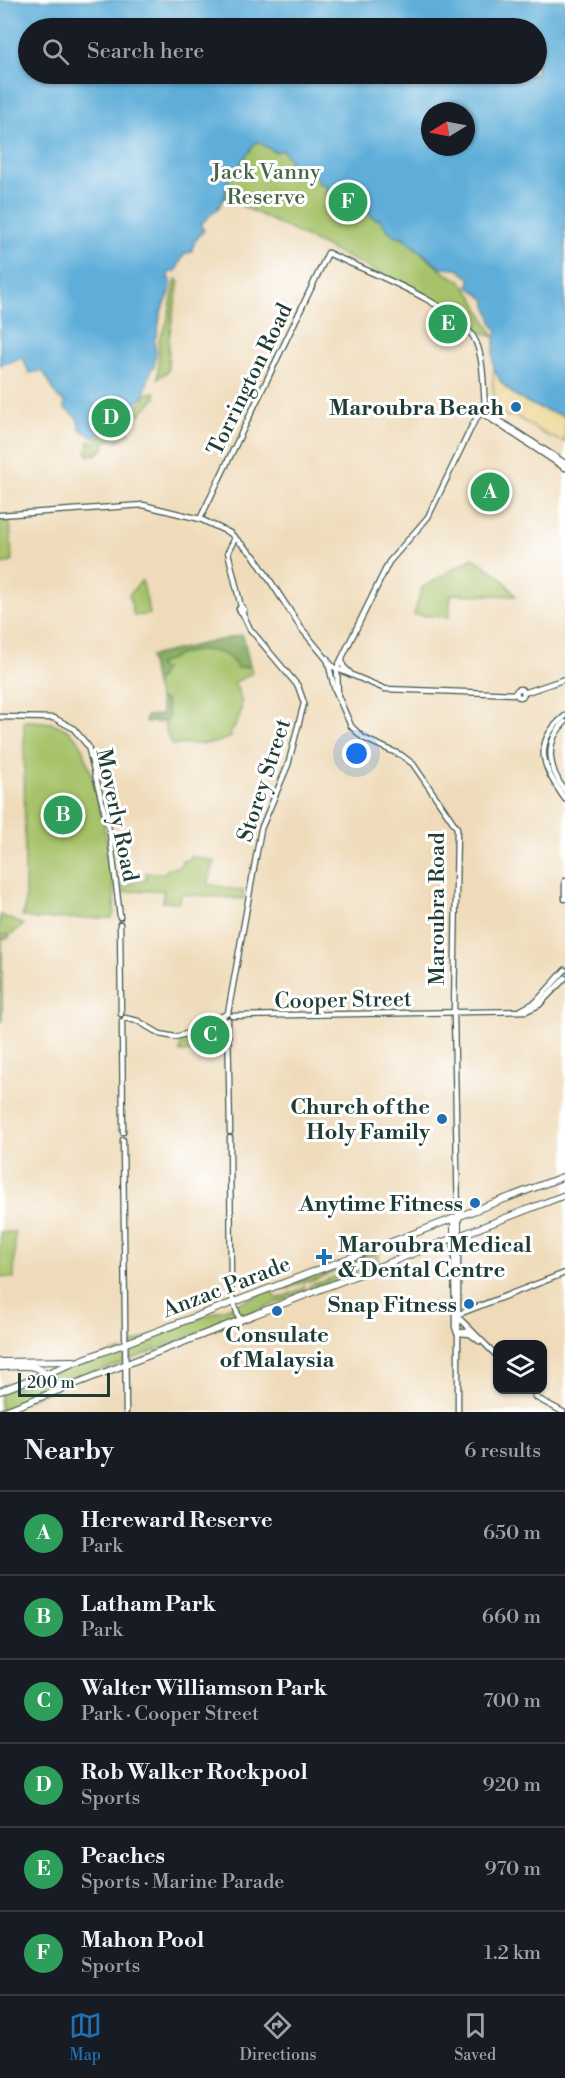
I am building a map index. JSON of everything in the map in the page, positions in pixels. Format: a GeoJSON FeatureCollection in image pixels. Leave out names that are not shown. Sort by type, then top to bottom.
{"type":"FeatureCollection","features":[{"type":"Feature","properties":{"kind":"main road","name":"Anzac Parade"},"geometry":{"type":"LineString","coordinates":[[0,1391],[565,1176]]}},
{"type":"Feature","properties":{"kind":"main road","name":"Anzac Parade"},"geometry":{"type":"LineString","coordinates":[[2,1412],[565,1195]]}},
{"type":"Feature","properties":{"kind":"main road","name":"Maroubra Road"},"geometry":{"type":"LineString","coordinates":[[456,1216],[456,1237]]}},
{"type":"Feature","properties":{"kind":"main road"},"geometry":{"type":"LineString","coordinates":[[0,1362],[70,1361],[91,1357]]}},
{"type":"Feature","properties":{"kind":"main road"},"geometry":{"type":"LineString","coordinates":[[36,1366],[40,1372],[37,1377]]}},
{"type":"Feature","properties":{"kind":"main road"},"geometry":{"type":"LineString","coordinates":[[0,1367],[36,1366],[48,1373],[52,1383],[58,1386],[101,1370],[111,1370]]}},
{"type":"Feature","properties":{"kind":"street","name":"Torrington Road"},"geometry":{"type":"LineString","coordinates":[[200,519],[328,253],[440,307],[461,320],[473,336],[479,352],[486,413]]}},
{"type":"Feature","properties":{"kind":"street"},"geometry":{"type":"LineString","coordinates":[[486,413],[565,463]]}},
{"type":"Feature","properties":{"kind":"street"},"geometry":{"type":"LineString","coordinates":[[486,413],[565,468]]}},
{"type":"Feature","properties":{"kind":"street"},"geometry":{"type":"LineString","coordinates":[[332,682],[333,673],[389,562],[428,517],[473,424],[486,413]]}},
{"type":"Feature","properties":{"kind":"street"},"geometry":{"type":"LineString","coordinates":[[0,515],[143,505],[200,519],[236,538],[257,560],[301,628],[327,658],[330,665],[390,689],[517,694],[519,689],[524,693],[565,680]]}},
{"type":"Feature","properties":{"kind":"street","name":"Storey Street"},"geometry":{"type":"LineString","coordinates":[[233,1303],[230,1138],[233,1135],[230,1132],[228,1016],[261,830],[288,765],[304,703],[298,686],[250,629],[242,610],[228,552],[236,538]]}},
{"type":"Feature","properties":{"kind":"street","name":"Maroubra Road"},"geometry":{"type":"LineString","coordinates":[[327,658],[332,682],[345,715],[357,733],[367,741],[402,755],[413,764],[456,824],[454,1014],[456,1216]]}},
{"type":"Feature","properties":{"kind":"street"},"geometry":{"type":"LineString","coordinates":[[342,659],[343,666],[353,675]]}},
{"type":"Feature","properties":{"kind":"street"},"geometry":{"type":"LineString","coordinates":[[337,668],[338,694]]}},
{"type":"Feature","properties":{"kind":"street"},"geometry":{"type":"LineString","coordinates":[[565,716],[549,734],[544,758],[548,777],[565,799]]}},
{"type":"Feature","properties":{"kind":"street","name":"Moverly Road"},"geometry":{"type":"LineString","coordinates":[[0,717],[54,718],[73,728],[85,740],[92,755],[110,834],[120,917],[124,920],[120,924],[123,1018]]}},
{"type":"Feature","properties":{"kind":"street"},"geometry":{"type":"LineString","coordinates":[[565,722],[554,737],[550,755],[554,774],[565,791]]}},
{"type":"Feature","properties":{"kind":"street"},"geometry":{"type":"LineString","coordinates":[[565,881],[565,899]]}},
{"type":"Feature","properties":{"kind":"street"},"geometry":{"type":"LineString","coordinates":[[521,1010],[536,1002],[565,970]]}},
{"type":"Feature","properties":{"kind":"street"},"geometry":{"type":"LineString","coordinates":[[521,1010],[530,1010],[539,1005],[565,978]]}},
{"type":"Feature","properties":{"kind":"street","name":"Cooper Street"},"geometry":{"type":"LineString","coordinates":[[123,1018],[138,1021],[160,1034],[175,1036],[193,1032],[208,1022],[228,1016],[454,1014],[521,1010]]}},
{"type":"Feature","properties":{"kind":"street"},"geometry":{"type":"LineString","coordinates":[[123,1018],[123,1132],[127,1136],[123,1140],[126,1412]]}},
{"type":"Feature","properties":{"kind":"street","name":"Maroubra Road"},"geometry":{"type":"LineString","coordinates":[[456,1237],[459,1316],[457,1333],[458,1412]]}},
{"type":"Feature","properties":{"kind":"street","name":"Maroubra Road"},"geometry":{"type":"LineString","coordinates":[[456,1237],[455,1327],[457,1333]]}},
{"type":"Feature","properties":{"kind":"street"},"geometry":{"type":"LineString","coordinates":[[481,1342],[459,1316],[565,1274]]}},
{"type":"Feature","properties":{"kind":"street"},"geometry":{"type":"LineString","coordinates":[[233,1303],[240,1321]]}},
{"type":"Feature","properties":{"kind":"street"},"geometry":{"type":"LineString","coordinates":[[457,1333],[472,1331]]}},
{"type":"Feature","properties":{"kind":"street"},"geometry":{"type":"LineString","coordinates":[[457,1333],[470,1334],[493,1353]]}},
{"type":"Feature","properties":{"kind":"street"},"geometry":{"type":"LineString","coordinates":[[536,1394],[563,1412]]}},
{"type":"Feature","properties":{"kind":"green space","name":"Jack Vanny Reserve"},"geometry":{"type":"Polygon","coordinates":[[[257,141],[275,152],[283,150],[294,167],[306,168],[326,184],[326,194],[356,197],[353,210],[366,211],[375,219],[380,219],[445,273],[460,280],[474,298],[494,337],[475,330],[465,317],[453,309],[226,198],[227,182],[257,141]]]}},
{"type":"Feature","properties":{"kind":"green space"},"geometry":{"type":"Polygon","coordinates":[[[176,279],[179,282],[169,337],[168,371],[158,378],[159,340],[167,323],[176,279]]]}},
{"type":"Feature","properties":{"kind":"green space"},"geometry":{"type":"Polygon","coordinates":[[[155,392],[156,397],[127,428],[129,432],[120,440],[109,439],[104,443],[105,448],[89,456],[86,451],[89,448],[89,441],[96,442],[107,430],[128,416],[141,403],[146,394],[155,392]]]}},
{"type":"Feature","properties":{"kind":"green space"},"geometry":{"type":"Polygon","coordinates":[[[10,521],[12,562],[0,564],[0,522],[10,521]]]}},
{"type":"Feature","properties":{"kind":"green space"},"geometry":{"type":"Polygon","coordinates":[[[473,558],[499,575],[516,596],[451,594],[449,617],[414,615],[422,588],[473,558]]]}},
{"type":"Feature","properties":{"kind":"green space"},"geometry":{"type":"Polygon","coordinates":[[[142,580],[150,614],[134,616],[129,595],[142,580]]]}},
{"type":"Feature","properties":{"kind":"green space"},"geometry":{"type":"Polygon","coordinates":[[[241,635],[250,666],[237,668],[227,656],[220,653],[195,651],[158,664],[159,669],[164,669],[155,685],[150,656],[241,635]]]}},
{"type":"Feature","properties":{"kind":"green space"},"geometry":{"type":"Polygon","coordinates":[[[208,650],[225,655],[237,668],[250,666],[252,673],[234,683],[241,703],[238,721],[230,734],[231,737],[214,743],[173,745],[168,738],[164,722],[169,718],[166,701],[159,699],[155,685],[163,669],[159,669],[158,664],[183,653],[208,650]]]}},
{"type":"Feature","properties":{"kind":"green space"},"geometry":{"type":"Polygon","coordinates":[[[159,699],[166,701],[169,718],[164,722],[145,722],[146,716],[162,715],[159,699]]]}},
{"type":"Feature","properties":{"kind":"green space"},"geometry":{"type":"Polygon","coordinates":[[[24,721],[46,722],[66,729],[78,740],[84,752],[98,800],[110,859],[114,906],[112,918],[35,919],[22,916],[25,909],[24,721]]]}},
{"type":"Feature","properties":{"kind":"green space"},"geometry":{"type":"Polygon","coordinates":[[[190,856],[215,861],[208,884],[244,891],[243,899],[181,894],[180,902],[163,902],[163,890],[123,892],[122,885],[146,880],[146,873],[166,873],[166,869],[182,866],[182,861],[189,860],[190,856]]]}},
{"type":"Feature","properties":{"kind":"green space"},"geometry":{"type":"Polygon","coordinates":[[[0,915],[24,925],[10,935],[2,935],[2,938],[10,937],[2,940],[2,1021],[0,1022],[0,915]]]}},
{"type":"Feature","properties":{"kind":"green space"},"geometry":{"type":"Polygon","coordinates":[[[222,1021],[224,1051],[180,1052],[181,1041],[194,1037],[222,1021]]]}},
{"type":"Feature","properties":{"kind":"green space"},"geometry":{"type":"Polygon","coordinates":[[[0,1232],[15,1232],[14,1278],[0,1277],[0,1232]]]}},
{"type":"Feature","properties":{"kind":"green space"},"geometry":{"type":"Polygon","coordinates":[[[379,1250],[379,1264],[308,1292],[309,1286],[377,1262],[374,1255],[309,1282],[307,1280],[288,1289],[285,1288],[287,1285],[379,1250]]]}},
{"type":"Feature","properties":{"kind":"green space"},"geometry":{"type":"Polygon","coordinates":[[[304,1285],[305,1292],[241,1317],[236,1304],[283,1286],[284,1288],[273,1293],[277,1299],[304,1288],[304,1285]]]}},
{"type":"Feature","properties":{"kind":"green space"},"geometry":{"type":"Polygon","coordinates":[[[232,1306],[237,1319],[130,1360],[131,1344],[232,1306]]]}},
{"type":"Feature","properties":{"kind":"green space"},"geometry":{"type":"Polygon","coordinates":[[[121,1350],[124,1352],[123,1363],[62,1384],[53,1381],[52,1374],[121,1350]]]}},
{"type":"Feature","properties":{"kind":"green space"},"geometry":{"type":"Polygon","coordinates":[[[47,1376],[52,1390],[0,1411],[0,1393],[47,1376]]]}},
{"type":"Feature","properties":{"kind":"sand","name":"Maroubra Beach"},"geometry":{"type":"Polygon","coordinates":[[[494,368],[515,393],[534,405],[565,416],[565,442],[548,436],[514,415],[507,417],[502,413],[494,396],[494,368]]]}},
{"type":"Feature","properties":{"kind":"water"},"geometry":{"type":"Polygon","coordinates":[[[0,0],[565,0],[565,416],[533,406],[513,394],[498,377],[493,359],[497,330],[493,325],[485,299],[468,286],[471,279],[458,269],[441,268],[403,237],[389,231],[380,219],[375,219],[366,211],[353,210],[356,197],[340,194],[338,202],[337,198],[329,199],[326,184],[319,184],[319,180],[306,168],[294,167],[283,150],[275,152],[257,141],[227,182],[225,196],[219,207],[200,225],[204,230],[195,241],[191,252],[184,254],[176,271],[169,272],[168,279],[171,280],[171,289],[161,312],[154,341],[156,351],[154,367],[151,369],[144,395],[128,412],[115,418],[95,438],[80,429],[77,418],[64,408],[65,402],[58,398],[43,371],[29,373],[23,358],[0,365],[0,0]]]}},
{"type":"Feature","properties":{"kind":"place","name":"Mahon Pool"},"geometry":{"type":"Point","coordinates":[348,202]}},
{"type":"Feature","properties":{"kind":"place","name":"Peaches"},"geometry":{"type":"Point","coordinates":[448,324]}},
{"type":"Feature","properties":{"kind":"place","name":"Maroubra Beach"},"geometry":{"type":"Point","coordinates":[516,407]}},
{"type":"Feature","properties":{"kind":"place","name":"Rob Walker Rockpool"},"geometry":{"type":"Point","coordinates":[111,418]}},
{"type":"Feature","properties":{"kind":"place","name":"Hereward Reserve"},"geometry":{"type":"Point","coordinates":[490,492]}},
{"type":"Feature","properties":{"kind":"place","name":"Latham Park"},"geometry":{"type":"Point","coordinates":[63,815]}},
{"type":"Feature","properties":{"kind":"place","name":"Walter Williamson Park"},"geometry":{"type":"Point","coordinates":[210,1035]}},
{"type":"Feature","properties":{"kind":"place","name":"Church of the Holy Family"},"geometry":{"type":"Point","coordinates":[442,1119]}},
{"type":"Feature","properties":{"kind":"place","name":"Anytime Fitness"},"geometry":{"type":"Point","coordinates":[475,1203]}},
{"type":"Feature","properties":{"kind":"place","name":"Maroubra Medical & Dental Centre"},"geometry":{"type":"Point","coordinates":[324,1257]}},
{"type":"Feature","properties":{"kind":"place","name":"Snap Fitness"},"geometry":{"type":"Point","coordinates":[469,1304]}},
{"type":"Feature","properties":{"kind":"place","name":"Consulate of Malaysia"},"geometry":{"type":"Point","coordinates":[277,1311]}}]}
